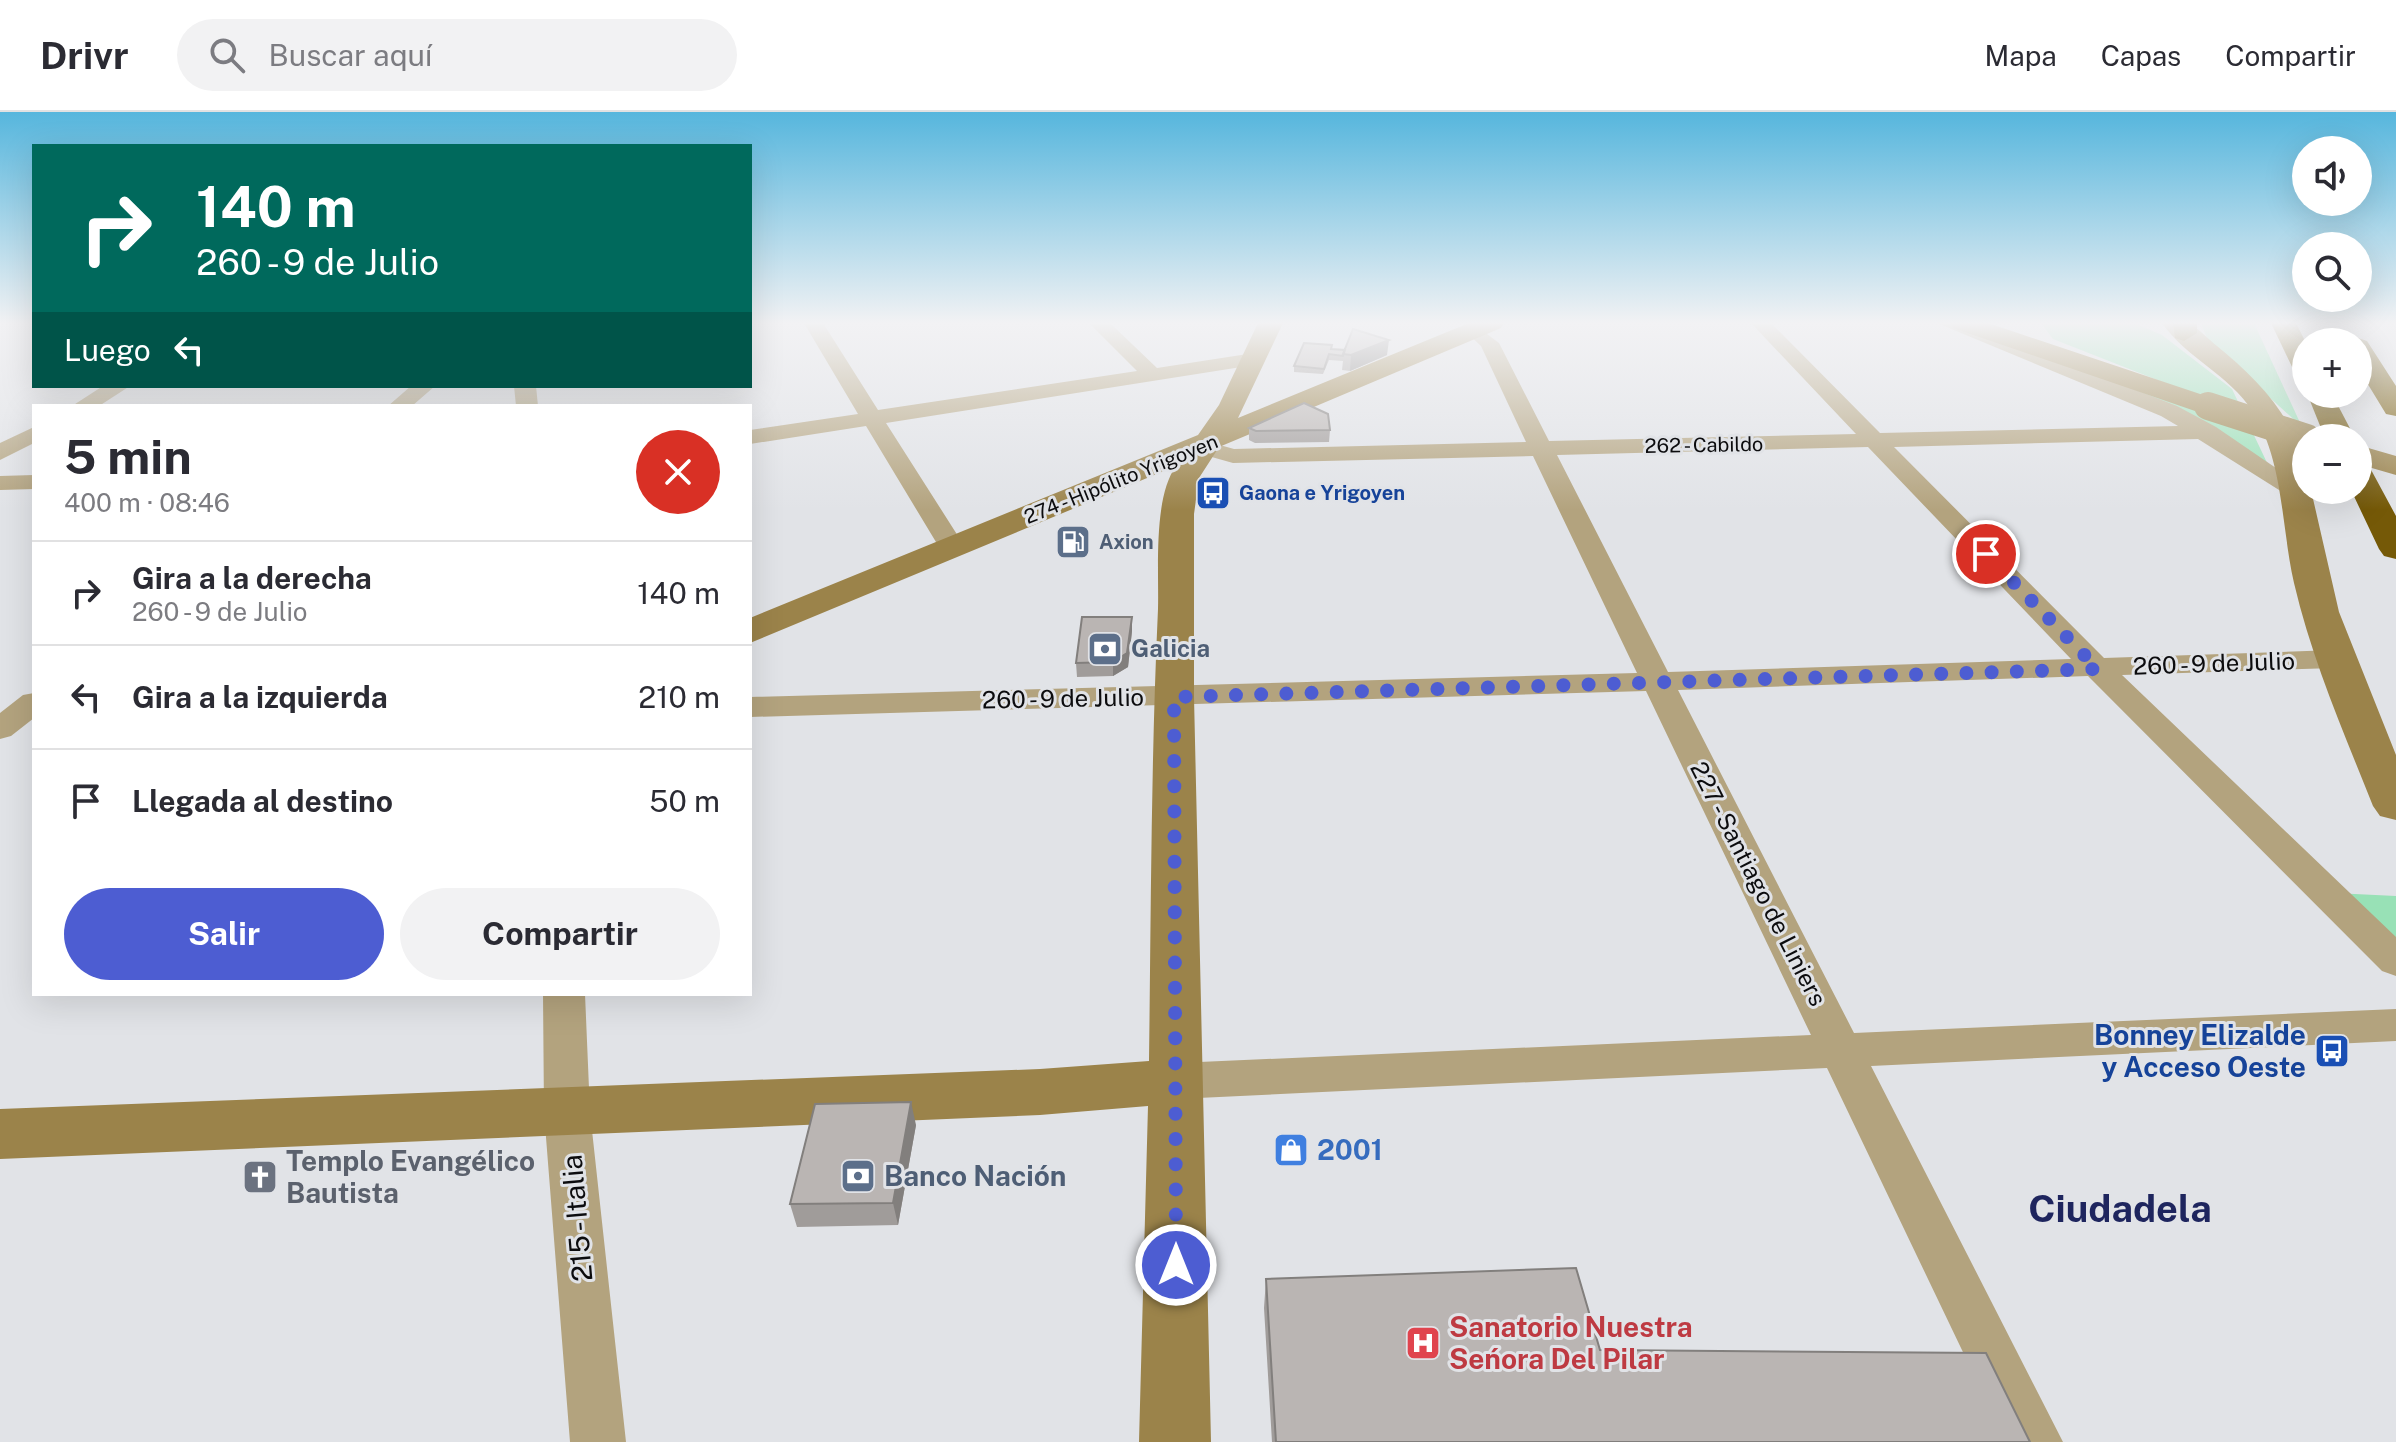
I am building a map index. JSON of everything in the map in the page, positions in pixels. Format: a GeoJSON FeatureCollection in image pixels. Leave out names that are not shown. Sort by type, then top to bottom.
{"type":"FeatureCollection","features":[{"type":"Feature","properties":{"kind":"highway"},"geometry":{"type":"LineString","coordinates":[[2382,385],[2396,408]]}},
{"type":"Feature","properties":{"kind":"highway"},"geometry":{"type":"LineString","coordinates":[[2372,501],[2396,549]]}},
{"type":"Feature","properties":{"kind":"street"},"geometry":{"type":"LineString","coordinates":[[850,385],[952,547]]}},
{"type":"Feature","properties":{"kind":"street"},"geometry":{"type":"LineString","coordinates":[[752,437],[1075,385]]}},
{"type":"Feature","properties":{"kind":"street"},"geometry":{"type":"LineString","coordinates":[[1175,1442],[1177,1081],[1174,697],[1180,494],[1183,478],[1233,405],[1242,385]]}},
{"type":"Feature","properties":{"kind":"street","name":"274 - Hipólito Yrigoyen"},"geometry":{"type":"LineString","coordinates":[[752,631],[1348,385]]}},
{"type":"Feature","properties":{"kind":"street","name":"227 - Santiago de Liniers"},"geometry":{"type":"LineString","coordinates":[[1510,385],[2035,1442]]}},
{"type":"Feature","properties":{"kind":"street"},"geometry":{"type":"LineString","coordinates":[[1820,385],[2098,669],[2396,961]]}},
{"type":"Feature","properties":{"kind":"street"},"geometry":{"type":"LineString","coordinates":[[2103,385],[2161,408],[2205,414],[2292,434]]}},
{"type":"Feature","properties":{"kind":"street"},"geometry":{"type":"LineString","coordinates":[[2128,385],[2205,414]]}},
{"type":"Feature","properties":{"kind":"street"},"geometry":{"type":"LineString","coordinates":[[2142,385],[2205,414],[2292,487]]}},
{"type":"Feature","properties":{"kind":"street"},"geometry":{"type":"LineString","coordinates":[[2246,385],[2269,415],[2292,479]]}},
{"type":"Feature","properties":{"kind":"street"},"geometry":{"type":"LineString","coordinates":[[87,404],[115,388]]}},
{"type":"Feature","properties":{"kind":"street"},"geometry":{"type":"LineString","coordinates":[[402,404],[422,388]]}},
{"type":"Feature","properties":{"kind":"street","name":"262 - Cabildo"},"geometry":{"type":"LineString","coordinates":[[1202,447],[1233,456],[1874,440],[2205,414]]}},
{"type":"Feature","properties":{"kind":"street"},"geometry":{"type":"LineString","coordinates":[[0,453],[32,435]]}},
{"type":"Feature","properties":{"kind":"street"},"geometry":{"type":"LineString","coordinates":[[2372,458],[2396,466]]}},
{"type":"Feature","properties":{"kind":"street"},"geometry":{"type":"LineString","coordinates":[[0,483],[32,482]]}},
{"type":"Feature","properties":{"kind":"street"},"geometry":{"type":"LineString","coordinates":[[2298,504],[2311,579],[2335,659],[2396,806]]}},
{"type":"Feature","properties":{"kind":"street","name":"260 - 9 de Julio"},"geometry":{"type":"LineString","coordinates":[[752,707],[1174,697],[2335,659]]}},
{"type":"Feature","properties":{"kind":"street"},"geometry":{"type":"LineString","coordinates":[[0,730],[32,704]]}},
{"type":"Feature","properties":{"kind":"street"},"geometry":{"type":"LineString","coordinates":[[0,730],[32,730]]}},
{"type":"Feature","properties":{"kind":"street","name":"215 - Italia"},"geometry":{"type":"LineString","coordinates":[[564,996],[567,1112],[598,1442]]}},
{"type":"Feature","properties":{"kind":"street"},"geometry":{"type":"LineString","coordinates":[[0,1134],[1024,1093],[1177,1081],[2396,1025]]}},
{"type":"Feature","properties":{"kind":"green space"},"geometry":{"type":"Polygon","coordinates":[[[2106,385],[2162,385],[2193,394],[2170,385],[2227,385],[2232,389],[2270,469],[2220,434],[2106,385]]]}},
{"type":"Feature","properties":{"kind":"green space"},"geometry":{"type":"Polygon","coordinates":[[[2256,385],[2283,385],[2301,424],[2256,385]]]}},
{"type":"Feature","properties":{"kind":"green space"},"geometry":{"type":"Polygon","coordinates":[[[2334,893],[2396,896],[2396,950],[2334,893]]]}},
{"type":"Feature","properties":{"kind":"building"},"geometry":{"type":"Polygon","coordinates":[[[1304,403],[1328,414],[1330,430],[1256,431],[1249,428],[1304,403]]]}},
{"type":"Feature","properties":{"kind":"building","name":"Galicia"},"geometry":{"type":"Polygon","coordinates":[[[1082,617],[1132,617],[1127,653],[1113,662],[1076,663],[1082,617]]]}},
{"type":"Feature","properties":{"kind":"building","name":"Banco Nación"},"geometry":{"type":"Polygon","coordinates":[[[911,1102],[893,1203],[790,1204],[815,1104],[911,1102]]]}},
{"type":"Feature","properties":{"kind":"building","name":"Sanatorio Nuestra Seńora Del Pilar"},"geometry":{"type":"Polygon","coordinates":[[[1576,1268],[1600,1350],[1986,1353],[2030,1442],[1276,1442],[1266,1279],[1576,1268]]]}},
{"type":"Feature","properties":{"kind":"place","name":"Gaona e Yrigoyen"},"geometry":{"type":"Point","coordinates":[1213,493]}},
{"type":"Feature","properties":{"kind":"place","name":"Axion"},"geometry":{"type":"Point","coordinates":[1073,542]}},
{"type":"Feature","properties":{"kind":"place","name":"Galicia"},"geometry":{"type":"Point","coordinates":[1105,649]}},
{"type":"Feature","properties":{"kind":"place","name":"Bonney Elizalde y Acceso Oeste"},"geometry":{"type":"Point","coordinates":[2332,1051]}},
{"type":"Feature","properties":{"kind":"place","name":"2001"},"geometry":{"type":"Point","coordinates":[1291,1150]}},
{"type":"Feature","properties":{"kind":"place","name":"Banco Nación"},"geometry":{"type":"Point","coordinates":[858,1176]}},
{"type":"Feature","properties":{"kind":"place","name":"Templo Evangélico Bautista"},"geometry":{"type":"Point","coordinates":[260,1177]}},
{"type":"Feature","properties":{"kind":"place","name":"Sanatorio Nuestra Seńora Del Pilar"},"geometry":{"type":"Point","coordinates":[1423,1343]}},
{"type":"Feature","properties":{"kind":"district","name":"Ciudadela"},"geometry":{"type":"Point","coordinates":[2120,1209]}},
{"type":"Feature","properties":{"kind":"route"},"geometry":{"type":"LineString","coordinates":[[1176,1265],[1174,697],[2098,669],[1986,554]]}}]}
